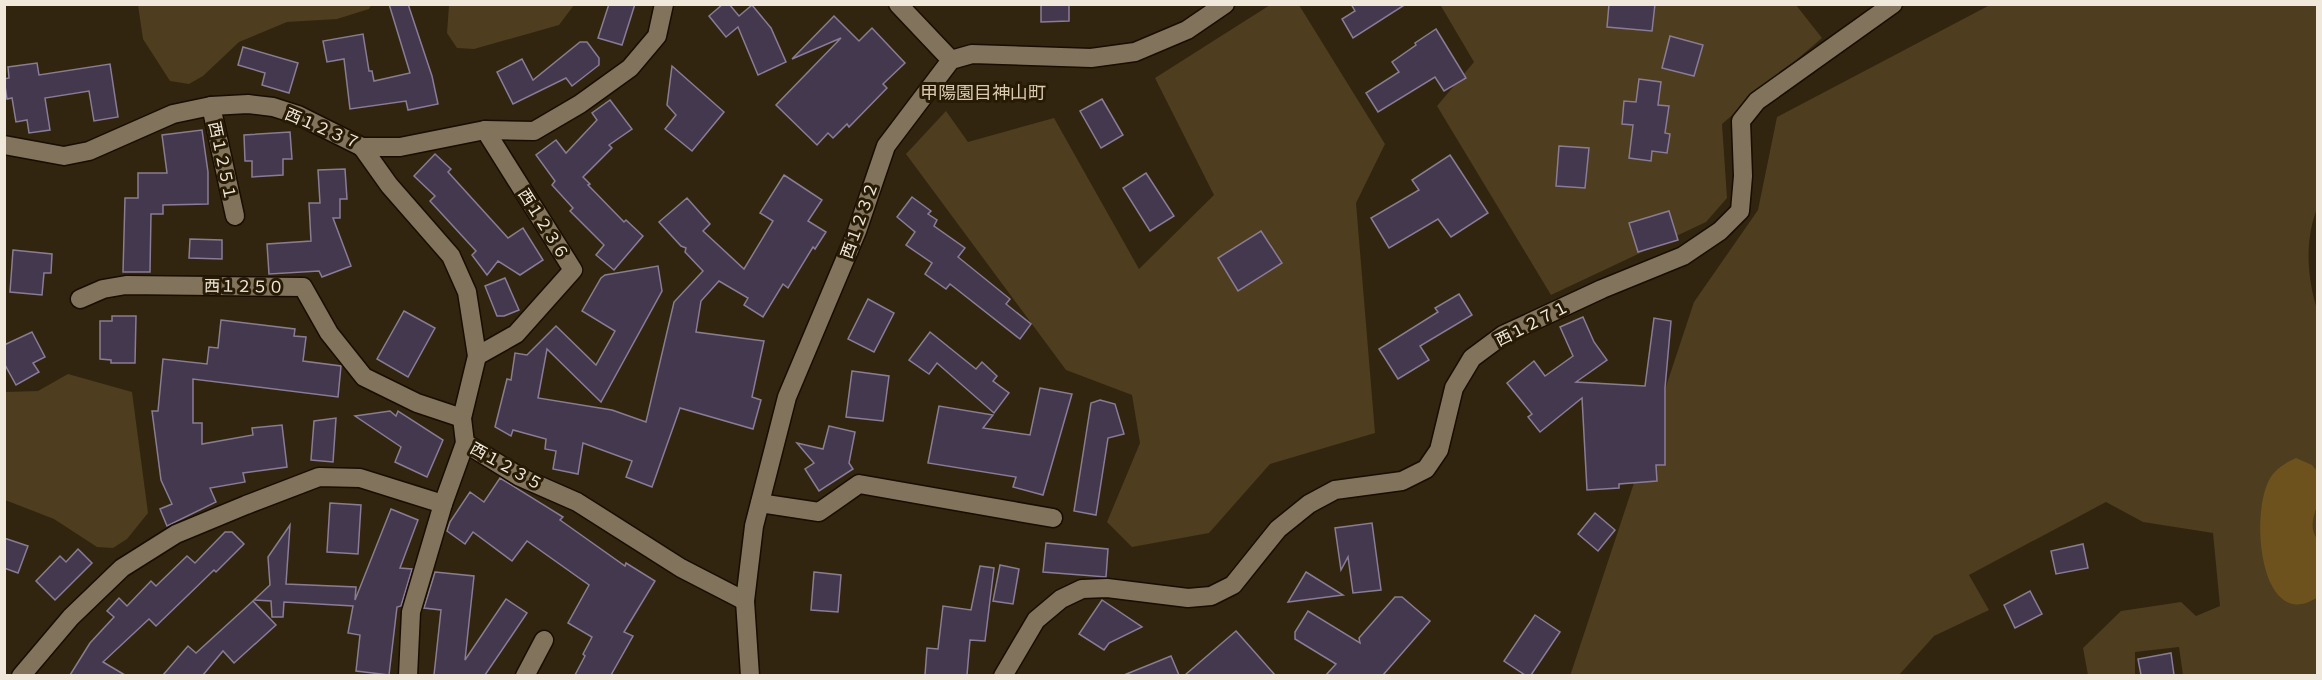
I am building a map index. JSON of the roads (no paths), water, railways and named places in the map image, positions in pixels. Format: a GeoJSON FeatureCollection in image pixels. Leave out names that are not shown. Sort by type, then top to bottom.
{"type":"FeatureCollection","features":[{"type":"Feature","properties":{"kind":"street","name":"西１２３７"},"geometry":{"type":"LineString","coordinates":[[4,145],[64,156],[89,150],[173,114],[211,106],[248,104],[273,107],[298,115],[362,147],[400,147],[485,130],[534,131],[580,104],[630,68],[657,36],[664,4]]}},
{"type":"Feature","properties":{"kind":"street"},"geometry":{"type":"LineString","coordinates":[[898,4],[951,60],[972,54],[1091,58],[1135,52],[1187,30],[1225,4]]}},
{"type":"Feature","properties":{"kind":"street","name":"西１２７１"},"geometry":{"type":"LineString","coordinates":[[1003,675],[1036,620],[1061,599],[1082,589],[1107,588],[1188,598],[1211,596],[1233,585],[1278,529],[1309,504],[1335,490],[1402,481],[1426,469],[1438,450],[1454,388],[1472,358],[1503,335],[1602,289],[1683,256],[1720,231],[1740,211],[1743,176],[1741,121],[1757,101],[1893,4]]}},
{"type":"Feature","properties":{"kind":"street","name":"西１２３２"},"geometry":{"type":"LineString","coordinates":[[750,675],[745,601],[754,526],[787,397],[857,231],[886,146],[951,60]]}},
{"type":"Feature","properties":{"kind":"street","name":"西１２５１"},"geometry":{"type":"LineString","coordinates":[[211,106],[235,216]]}},
{"type":"Feature","properties":{"kind":"street","name":"西１２３６"},"geometry":{"type":"LineString","coordinates":[[477,356],[516,334],[573,270],[485,130]]}},
{"type":"Feature","properties":{"kind":"street","name":"西１２３５"},"geometry":{"type":"LineString","coordinates":[[362,147],[389,185],[451,256],[467,292],[477,356],[462,418],[465,443],[520,477],[577,502],[681,568],[745,601]]}},
{"type":"Feature","properties":{"kind":"street","name":"西１２５０"},"geometry":{"type":"LineString","coordinates":[[80,299],[103,289],[126,285],[303,287],[328,333],[364,377],[417,403],[462,418]]}},
{"type":"Feature","properties":{"kind":"street"},"geometry":{"type":"LineString","coordinates":[[408,675],[411,612],[443,504],[465,443]]}},
{"type":"Feature","properties":{"kind":"street"},"geometry":{"type":"LineString","coordinates":[[21,675],[71,617],[122,568],[176,534],[246,505],[319,477],[360,478],[443,504]]}},
{"type":"Feature","properties":{"kind":"street"},"geometry":{"type":"LineString","coordinates":[[760,503],[819,512],[859,484],[1053,518]]}},
{"type":"Feature","properties":{"kind":"street"},"geometry":{"type":"LineString","coordinates":[[525,675],[544,640]]}},
{"type":"Feature","properties":{"kind":"district","name":"甲陽園目神山町"},"geometry":{"type":"Point","coordinates":[983,93]}}]}
